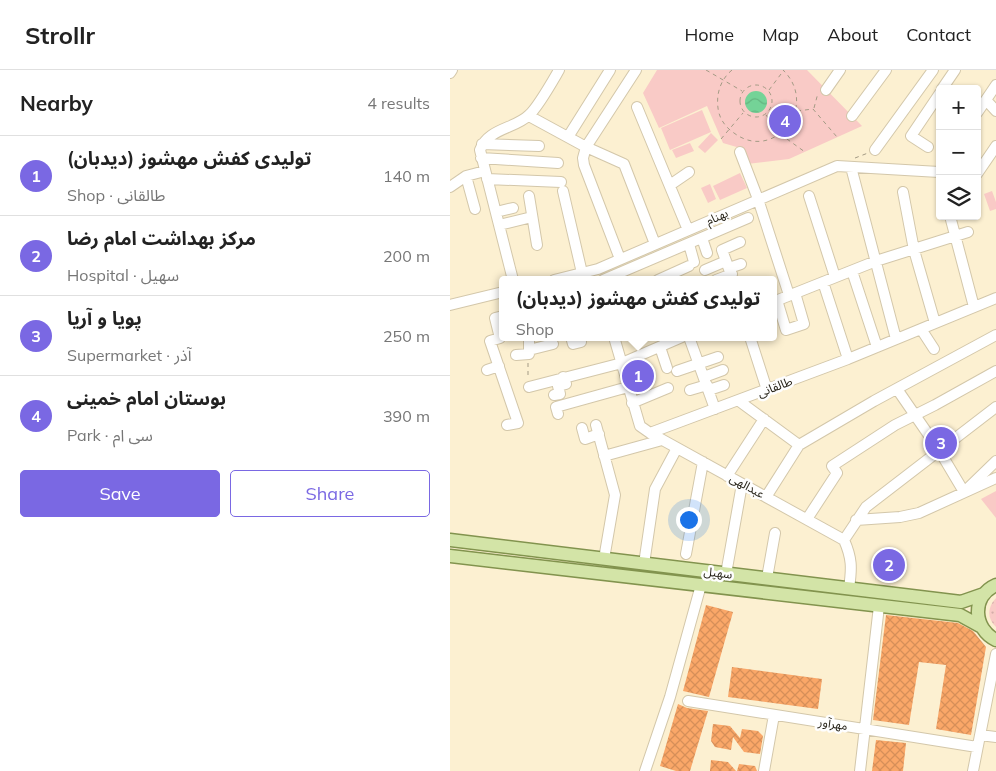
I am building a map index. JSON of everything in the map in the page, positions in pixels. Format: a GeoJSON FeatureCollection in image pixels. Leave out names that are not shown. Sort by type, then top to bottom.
{"type":"FeatureCollection","features":[{"type":"Feature","properties":{"kind":"main road","name":"سهیل"},"geometry":{"type":"LineString","coordinates":[[450,540],[961,602],[984,594],[996,586]]}},
{"type":"Feature","properties":{"kind":"main road","name":"سهیل"},"geometry":{"type":"LineString","coordinates":[[450,556],[960,616],[980,626],[985,633],[996,640]]}},
{"type":"Feature","properties":{"kind":"main road"},"geometry":{"type":"LineString","coordinates":[[980,626],[978,609],[984,594]]}},
{"type":"Feature","properties":{"kind":"street"},"geometry":{"type":"LineString","coordinates":[[511,276],[480,150],[482,144],[489,137],[529,116],[559,70]]}},
{"type":"Feature","properties":{"kind":"street"},"geometry":{"type":"LineString","coordinates":[[568,137],[610,70]]}},
{"type":"Feature","properties":{"kind":"street"},"geometry":{"type":"LineString","coordinates":[[620,259],[583,158],[586,148],[636,70]]}},
{"type":"Feature","properties":{"kind":"street"},"geometry":{"type":"LineString","coordinates":[[822,91],[840,70]]}},
{"type":"Feature","properties":{"kind":"street"},"geometry":{"type":"LineString","coordinates":[[852,116],[886,70]]}},
{"type":"Feature","properties":{"kind":"street"},"geometry":{"type":"LineString","coordinates":[[875,150],[933,70]]}},
{"type":"Feature","properties":{"kind":"street"},"geometry":{"type":"LineString","coordinates":[[945,85],[955,70]]}},
{"type":"Feature","properties":{"kind":"street"},"geometry":{"type":"LineString","coordinates":[[981,107],[996,85]]}},
{"type":"Feature","properties":{"kind":"street"},"geometry":{"type":"LineString","coordinates":[[928,147],[911,136],[936,98]]}},
{"type":"Feature","properties":{"kind":"street"},"geometry":{"type":"LineString","coordinates":[[986,100],[996,111]]}},
{"type":"Feature","properties":{"kind":"street"},"geometry":{"type":"LineString","coordinates":[[637,107],[688,230]]}},
{"type":"Feature","properties":{"kind":"street"},"geometry":{"type":"LineString","coordinates":[[529,116],[586,148],[624,164],[654,244]]}},
{"type":"Feature","properties":{"kind":"street"},"geometry":{"type":"LineString","coordinates":[[482,144],[539,146]]}},
{"type":"Feature","properties":{"kind":"street"},"geometry":{"type":"LineString","coordinates":[[981,168],[996,146]]}},
{"type":"Feature","properties":{"kind":"street"},"geometry":{"type":"LineString","coordinates":[[740,152],[804,324],[786,330],[777,306]]}},
{"type":"Feature","properties":{"kind":"street"},"geometry":{"type":"LineString","coordinates":[[481,158],[558,164]]}},
{"type":"Feature","properties":{"kind":"street"},"geometry":{"type":"LineString","coordinates":[[837,166],[936,173]]}},
{"type":"Feature","properties":{"kind":"street","name":"بهنام"},"geometry":{"type":"LineString","coordinates":[[598,268],[837,166]]}},
{"type":"Feature","properties":{"kind":"street"},"geometry":{"type":"LineString","coordinates":[[851,167],[896,339]]}},
{"type":"Feature","properties":{"kind":"street"},"geometry":{"type":"LineString","coordinates":[[670,185],[689,172]]}},
{"type":"Feature","properties":{"kind":"street"},"geometry":{"type":"LineString","coordinates":[[450,187],[466,176],[486,175],[562,186],[582,273]]}},
{"type":"Feature","properties":{"kind":"street"},"geometry":{"type":"LineString","coordinates":[[466,176],[476,209]]}},
{"type":"Feature","properties":{"kind":"street"},"geometry":{"type":"LineString","coordinates":[[904,192],[914,250],[935,323]]}},
{"type":"Feature","properties":{"kind":"street"},"geometry":{"type":"LineString","coordinates":[[529,196],[537,245]]}},
{"type":"Feature","properties":{"kind":"street"},"geometry":{"type":"LineString","coordinates":[[809,196],[835,277]]}},
{"type":"Feature","properties":{"kind":"street"},"geometry":{"type":"LineString","coordinates":[[496,212],[513,208]]}},
{"type":"Feature","properties":{"kind":"street"},"geometry":{"type":"LineString","coordinates":[[499,225],[532,217]]}},
{"type":"Feature","properties":{"kind":"street"},"geometry":{"type":"LineString","coordinates":[[622,276],[748,218]]}},
{"type":"Feature","properties":{"kind":"street"},"geometry":{"type":"LineString","coordinates":[[951,220],[974,307]]}},
{"type":"Feature","properties":{"kind":"street"},"geometry":{"type":"LineString","coordinates":[[777,300],[876,261],[968,232]]}},
{"type":"Feature","properties":{"kind":"street"},"geometry":{"type":"LineString","coordinates":[[702,238],[707,254]]}},
{"type":"Feature","properties":{"kind":"street"},"geometry":{"type":"LineString","coordinates":[[730,271],[722,250],[740,242]]}},
{"type":"Feature","properties":{"kind":"street"},"geometry":{"type":"LineString","coordinates":[[669,276],[691,264],[689,244]]}},
{"type":"Feature","properties":{"kind":"street"},"geometry":{"type":"LineString","coordinates":[[705,270],[730,271],[741,264]]}},
{"type":"Feature","properties":{"kind":"street"},"geometry":{"type":"LineString","coordinates":[[570,276],[598,268],[601,276]]}},
{"type":"Feature","properties":{"kind":"street"},"geometry":{"type":"LineString","coordinates":[[852,271],[877,347]]}},
{"type":"Feature","properties":{"kind":"street"},"geometry":{"type":"LineString","coordinates":[[823,282],[848,358]]}},
{"type":"Feature","properties":{"kind":"street"},"geometry":{"type":"LineString","coordinates":[[450,305],[499,293]]}},
{"type":"Feature","properties":{"kind":"street","name":"طالقانی"},"geometry":{"type":"LineString","coordinates":[[650,433],[739,401],[996,298]]}},
{"type":"Feature","properties":{"kind":"street"},"geometry":{"type":"LineString","coordinates":[[499,317],[496,318],[499,333]]}},
{"type":"Feature","properties":{"kind":"street"},"geometry":{"type":"LineString","coordinates":[[921,329],[934,348]]}},
{"type":"Feature","properties":{"kind":"street"},"geometry":{"type":"LineString","coordinates":[[766,497],[799,445],[996,335]]}},
{"type":"Feature","properties":{"kind":"street"},"geometry":{"type":"LineString","coordinates":[[499,338],[486,342],[499,366],[518,423],[507,425]]}},
{"type":"Feature","properties":{"kind":"street"},"geometry":{"type":"LineString","coordinates":[[529,341],[529,352]]}},
{"type":"Feature","properties":{"kind":"street"},"geometry":{"type":"LineString","coordinates":[[572,341],[573,344],[581,342]]}},
{"type":"Feature","properties":{"kind":"street"},"geometry":{"type":"LineString","coordinates":[[615,341],[640,426],[650,433]]}},
{"type":"Feature","properties":{"kind":"street"},"geometry":{"type":"LineString","coordinates":[[529,387],[569,380],[622,363],[670,341],[672,370],[718,357]]}},
{"type":"Feature","properties":{"kind":"street"},"geometry":{"type":"LineString","coordinates":[[691,341],[715,410]]}},
{"type":"Feature","properties":{"kind":"street"},"geometry":{"type":"LineString","coordinates":[[751,341],[767,390]]}},
{"type":"Feature","properties":{"kind":"street"},"geometry":{"type":"LineString","coordinates":[[516,354],[553,344]]}},
{"type":"Feature","properties":{"kind":"street"},"geometry":{"type":"LineString","coordinates":[[487,370],[499,366]]}},
{"type":"Feature","properties":{"kind":"street"},"geometry":{"type":"LineString","coordinates":[[690,390],[706,384],[723,370]]}},
{"type":"Feature","properties":{"kind":"street"},"geometry":{"type":"LineString","coordinates":[[807,520],[837,473],[832,466],[895,425],[996,371]]}},
{"type":"Feature","properties":{"kind":"street"},"geometry":{"type":"LineString","coordinates":[[554,395],[560,394],[558,386],[569,380]]}},
{"type":"Feature","properties":{"kind":"street"},"geometry":{"type":"LineString","coordinates":[[706,384],[724,385]]}},
{"type":"Feature","properties":{"kind":"street"},"geometry":{"type":"LineString","coordinates":[[558,414],[556,407],[628,387]]}},
{"type":"Feature","properties":{"kind":"street"},"geometry":{"type":"LineString","coordinates":[[632,403],[668,388]]}},
{"type":"Feature","properties":{"kind":"street"},"geometry":{"type":"LineString","coordinates":[[897,389],[939,450],[964,492]]}},
{"type":"Feature","properties":{"kind":"street"},"geometry":{"type":"LineString","coordinates":[[739,401],[799,445]]}},
{"type":"Feature","properties":{"kind":"street"},"geometry":{"type":"LineString","coordinates":[[849,588],[852,568],[850,554],[844,540],[866,507],[996,407]]}},
{"type":"Feature","properties":{"kind":"street"},"geometry":{"type":"LineString","coordinates":[[727,476],[764,419]]}},
{"type":"Feature","properties":{"kind":"street"},"geometry":{"type":"LineString","coordinates":[[582,428],[585,439],[597,430],[614,495],[604,559]]}},
{"type":"Feature","properties":{"kind":"street","name":"عبدالهی"},"geometry":{"type":"LineString","coordinates":[[650,433],[844,540]]}},
{"type":"Feature","properties":{"kind":"street"},"geometry":{"type":"LineString","coordinates":[[604,456],[662,440]]}},
{"type":"Feature","properties":{"kind":"street"},"geometry":{"type":"LineString","coordinates":[[644,564],[655,489],[678,448]]}},
{"type":"Feature","properties":{"kind":"street"},"geometry":{"type":"LineString","coordinates":[[964,492],[996,461]]}},
{"type":"Feature","properties":{"kind":"street"},"geometry":{"type":"LineString","coordinates":[[686,554],[703,462]]}},
{"type":"Feature","properties":{"kind":"street"},"geometry":{"type":"LineString","coordinates":[[856,520],[900,517],[919,513],[996,478]]}},
{"type":"Feature","properties":{"kind":"street"},"geometry":{"type":"LineString","coordinates":[[726,574],[742,484]]}},
{"type":"Feature","properties":{"kind":"street"},"geometry":{"type":"LineString","coordinates":[[767,578],[775,533]]}},
{"type":"Feature","properties":{"kind":"street"},"geometry":{"type":"LineString","coordinates":[[645,771],[670,697],[701,585]]}},
{"type":"Feature","properties":{"kind":"street"},"geometry":{"type":"LineString","coordinates":[[860,771],[879,606]]}},
{"type":"Feature","properties":{"kind":"street"},"geometry":{"type":"LineString","coordinates":[[973,771],[996,654]]}},
{"type":"Feature","properties":{"kind":"street","name":"مهرآور"},"geometry":{"type":"LineString","coordinates":[[688,701],[978,747]]}},
{"type":"Feature","properties":{"kind":"street"},"geometry":{"type":"LineString","coordinates":[[764,771],[774,715]]}},
{"type":"Feature","properties":{"kind":"street"},"geometry":{"type":"LineString","coordinates":[[980,735],[996,736]]}},
{"type":"Feature","properties":{"kind":"path"},"geometry":{"type":"LineString","coordinates":[[706,70],[743,92]]}},
{"type":"Feature","properties":{"kind":"path"},"geometry":{"type":"LineString","coordinates":[[732,70],[723,80],[718,90],[717,101],[718,112],[722,122],[738,136],[748,140],[760,141],[770,139],[780,134],[792,120],[796,111],[796,89],[784,70],[768,91]]}},
{"type":"Feature","properties":{"kind":"path"},"geometry":{"type":"LineString","coordinates":[[755,85],[768,91],[771,95],[772,106],[766,114],[757,118],[744,112],[740,104],[746,88],[755,85]]}},
{"type":"Feature","properties":{"kind":"path"},"geometry":{"type":"LineString","coordinates":[[813,109],[822,91]]}},
{"type":"Feature","properties":{"kind":"path"},"geometry":{"type":"LineString","coordinates":[[796,111],[813,109]]}},
{"type":"Feature","properties":{"kind":"path"},"geometry":{"type":"LineString","coordinates":[[813,109],[837,137]]}},
{"type":"Feature","properties":{"kind":"path"},"geometry":{"type":"LineString","coordinates":[[721,139],[744,112]]}},
{"type":"Feature","properties":{"kind":"path"},"geometry":{"type":"LineString","coordinates":[[766,114],[780,134],[806,152]]}},
{"type":"Feature","properties":{"kind":"path"},"geometry":{"type":"LineString","coordinates":[[837,166],[875,150]]}},
{"type":"Feature","properties":{"kind":"path"},"geometry":{"type":"LineString","coordinates":[[529,352],[527,366],[529,387]]}},
{"type":"Feature","properties":{"kind":"shaded area"},"geometry":{"type":"Polygon","coordinates":[[[657,70],[807,70],[862,126],[789,159],[747,164],[740,148],[723,143],[707,106],[659,128],[643,93],[657,70]]]}},
{"type":"Feature","properties":{"kind":"shaded area"},"geometry":{"type":"Polygon","coordinates":[[[702,110],[711,132],[670,150],[661,128],[702,110]]]}},
{"type":"Feature","properties":{"kind":"shaded area"},"geometry":{"type":"Polygon","coordinates":[[[711,133],[718,140],[705,153],[698,147],[711,133]]]}},
{"type":"Feature","properties":{"kind":"shaded area"},"geometry":{"type":"Polygon","coordinates":[[[690,143],[694,151],[676,158],[672,150],[690,143]]]}},
{"type":"Feature","properties":{"kind":"shaded area"},"geometry":{"type":"Polygon","coordinates":[[[740,173],[747,188],[720,200],[713,186],[740,173]]]}},
{"type":"Feature","properties":{"kind":"shaded area"},"geometry":{"type":"Polygon","coordinates":[[[710,184],[716,199],[708,203],[701,188],[710,184]]]}},
{"type":"Feature","properties":{"kind":"shaded area"},"geometry":{"type":"Polygon","coordinates":[[[992,191],[996,202],[996,209],[990,211],[984,194],[992,191]]]}},
{"type":"Feature","properties":{"kind":"shaded area"},"geometry":{"type":"Polygon","coordinates":[[[996,491],[996,518],[981,499],[996,491]]]}},
{"type":"Feature","properties":{"kind":"shaded area"},"geometry":{"type":"Polygon","coordinates":[[[996,598],[996,627],[989,613],[991,605],[996,598]]]}},
{"type":"Feature","properties":{"kind":"water"},"geometry":{"type":"Polygon","coordinates":[[[756,91],[764,94],[767,102],[764,110],[756,113],[748,110],[745,102],[748,94],[756,91]]]}},
{"type":"Feature","properties":{"kind":"building"},"geometry":{"type":"Polygon","coordinates":[[[706,605],[733,612],[709,697],[683,691],[706,605]]]}},
{"type":"Feature","properties":{"kind":"building"},"geometry":{"type":"Polygon","coordinates":[[[886,615],[958,623],[973,631],[986,647],[971,735],[936,729],[946,665],[919,662],[909,725],[873,720],[886,615]]]}},
{"type":"Feature","properties":{"kind":"building"},"geometry":{"type":"Polygon","coordinates":[[[732,667],[822,679],[818,709],[728,697],[732,667]]]}},
{"type":"Feature","properties":{"kind":"building"},"geometry":{"type":"Polygon","coordinates":[[[678,704],[687,708],[708,711],[690,771],[676,771],[660,766],[678,704]]]}},
{"type":"Feature","properties":{"kind":"building"},"geometry":{"type":"Polygon","coordinates":[[[713,724],[730,726],[740,738],[742,729],[758,731],[763,736],[760,754],[744,752],[733,737],[731,750],[715,747],[711,741],[713,724]]]}},
{"type":"Feature","properties":{"kind":"building"},"geometry":{"type":"Polygon","coordinates":[[[876,740],[906,743],[903,771],[872,771],[876,740]]]}},
{"type":"Feature","properties":{"kind":"building"},"geometry":{"type":"Polygon","coordinates":[[[711,760],[728,762],[736,771],[710,771],[711,760]]]}},
{"type":"Feature","properties":{"kind":"building"},"geometry":{"type":"Polygon","coordinates":[[[739,764],[755,766],[757,771],[737,771],[739,764]]]}},
{"type":"Feature","properties":{"kind":"place","name":"بوستان امام خمینی"},"geometry":{"type":"Point","coordinates":[785,121]}},
{"type":"Feature","properties":{"kind":"place","name":"تولیدی کفش مهشوز (دیدبان)"},"geometry":{"type":"Point","coordinates":[638,376]}},
{"type":"Feature","properties":{"kind":"place","name":"پویا و آریا"},"geometry":{"type":"Point","coordinates":[941,443]}},
{"type":"Feature","properties":{"kind":"place","name":"مرکز بهداشت امام رضا"},"geometry":{"type":"Point","coordinates":[889,565]}}]}
